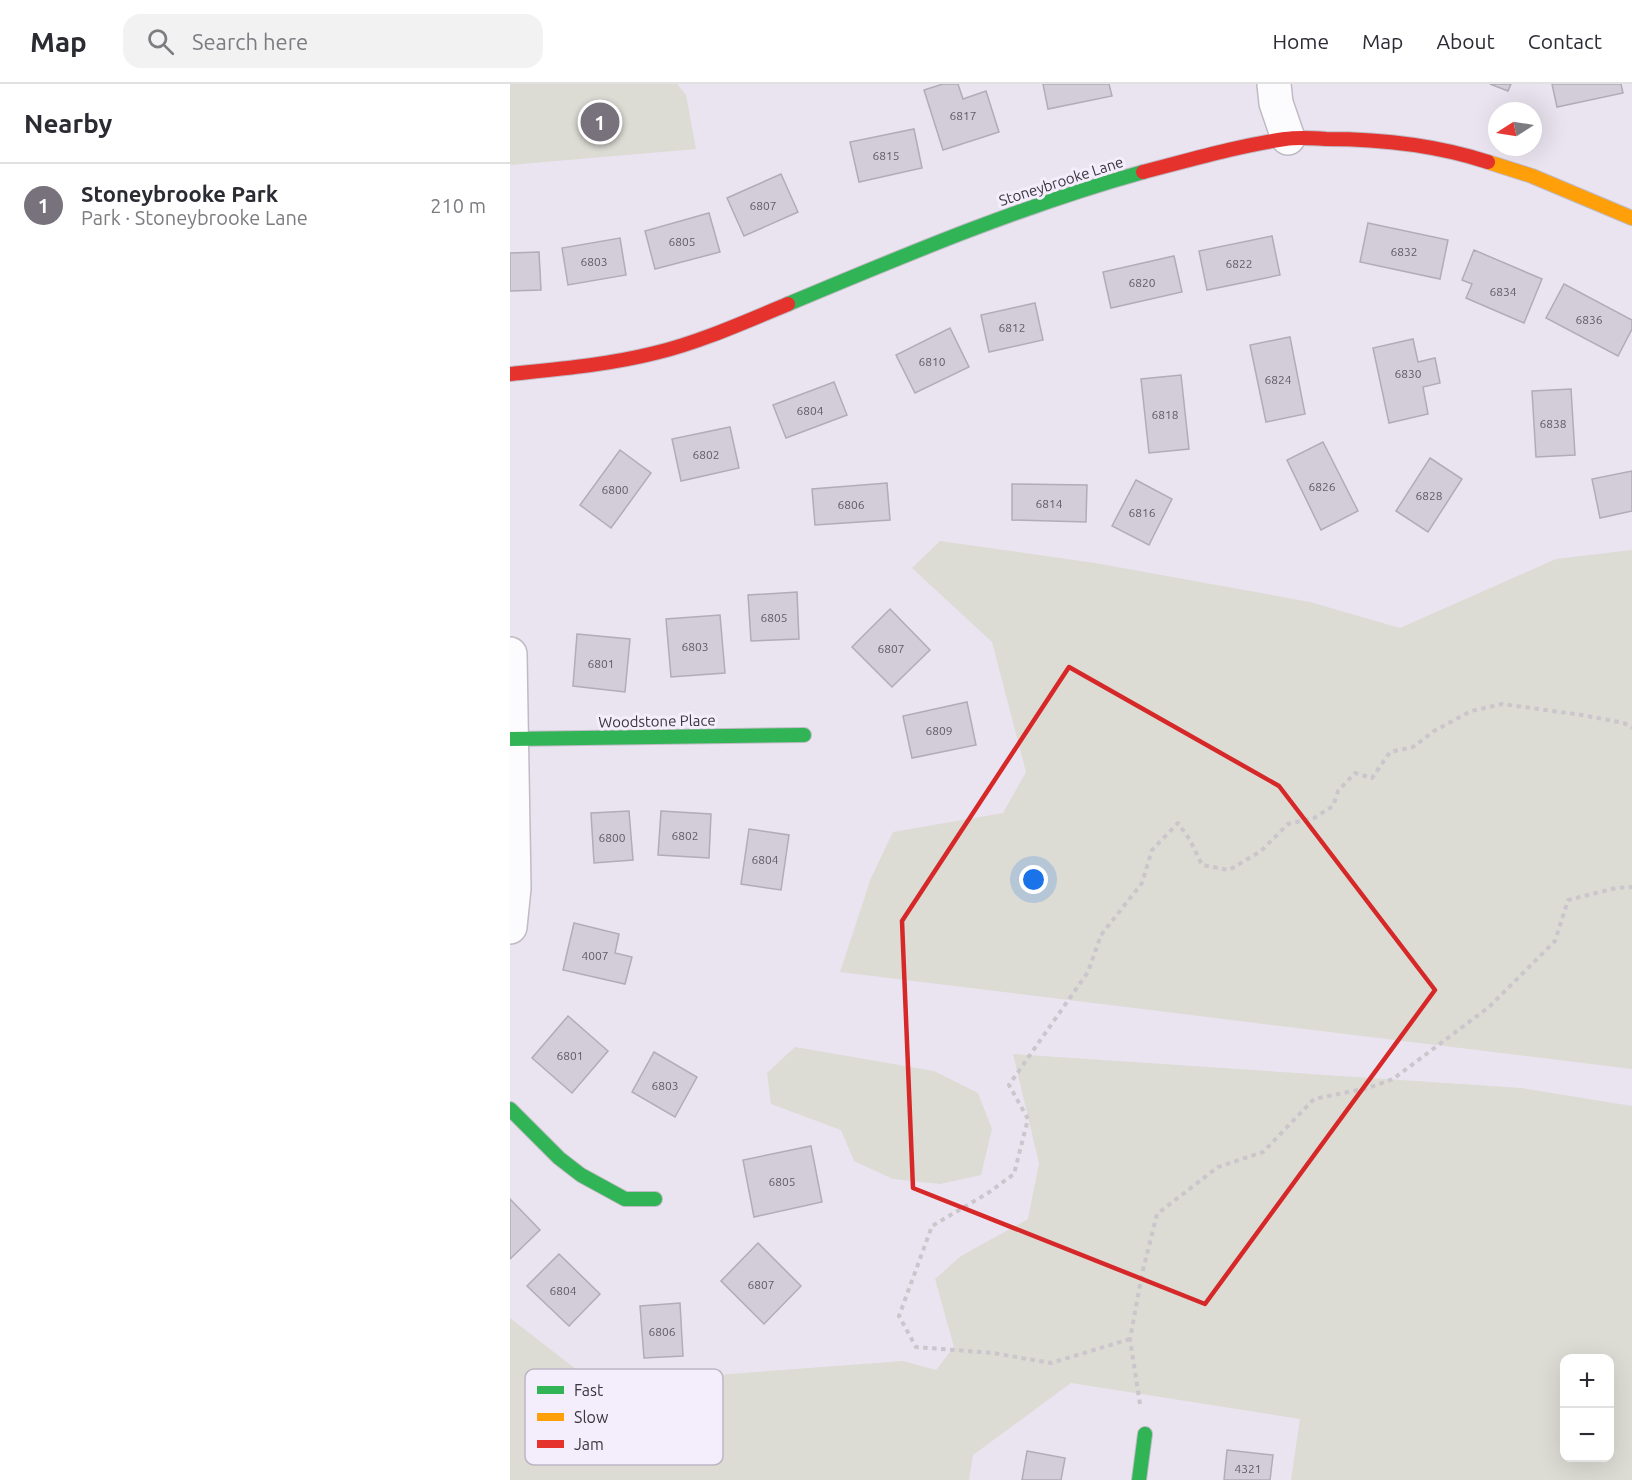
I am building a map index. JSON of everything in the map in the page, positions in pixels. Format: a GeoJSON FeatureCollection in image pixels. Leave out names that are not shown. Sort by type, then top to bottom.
{"type":"FeatureCollection","features":[{"type":"Feature","properties":{"kind":"street"},"geometry":{"type":"LineString","coordinates":[[1274,84],[1276,103],[1288,138]]}},
{"type":"Feature","properties":{"kind":"street","name":"Stoneybrooke Lane"},"geometry":{"type":"LineString","coordinates":[[510,374],[586,367],[657,353],[732,327],[960,232],[1044,202],[1248,145],[1288,138],[1350,139],[1422,146],[1466,155],[1532,176],[1632,218]]}},
{"type":"Feature","properties":{"kind":"street"},"geometry":{"type":"LineString","coordinates":[[510,654],[514,888],[510,927]]}},
{"type":"Feature","properties":{"kind":"street","name":"Woodstone Place"},"geometry":{"type":"LineString","coordinates":[[511,739],[804,735]]}},
{"type":"Feature","properties":{"kind":"street"},"geometry":{"type":"LineString","coordinates":[[510,1109],[559,1158],[581,1175],[625,1199],[655,1199]]}},
{"type":"Feature","properties":{"kind":"street"},"geometry":{"type":"LineString","coordinates":[[1139,1480],[1145,1434]]}},
{"type":"Feature","properties":{"kind":"path"},"geometry":{"type":"LineString","coordinates":[[1130,1339],[1051,1363],[993,1353],[916,1347],[899,1316],[932,1226],[988,1193],[1014,1174],[1028,1119],[1009,1084],[1088,972],[1101,935],[1142,883],[1152,850],[1178,824],[1190,840],[1202,865],[1229,870],[1261,851],[1288,824],[1314,819],[1333,806],[1338,791],[1355,774],[1372,778],[1390,752],[1413,747],[1434,731],[1471,711],[1502,704],[1582,715],[1624,723],[1632,728]]}},
{"type":"Feature","properties":{"kind":"path"},"geometry":{"type":"LineString","coordinates":[[1145,1434],[1130,1339],[1142,1274],[1157,1214],[1218,1167],[1263,1152],[1314,1100],[1368,1088],[1393,1079],[1489,1007],[1555,941],[1568,900],[1616,888],[1632,887]]}},
{"type":"Feature","properties":{"kind":"highlighted area"},"geometry":{"type":"Polygon","coordinates":[[[1069,667],[1279,786],[1435,990],[1205,1304],[913,1188],[902,921],[1069,667]]]}},
{"type":"Feature","properties":{"kind":"shaded area"},"geometry":{"type":"Polygon","coordinates":[[[510,84],[677,84],[686,95],[696,149],[510,165],[510,84]]]}},
{"type":"Feature","properties":{"kind":"shaded area"},"geometry":{"type":"Polygon","coordinates":[[[940,541],[1095,563],[1310,602],[1400,628],[1556,559],[1632,550],[1632,1069],[840,972],[871,878],[893,832],[1003,813],[1026,772],[992,642],[912,568],[940,541]]]}},
{"type":"Feature","properties":{"kind":"shaded area"},"geometry":{"type":"Polygon","coordinates":[[[795,1047],[934,1071],[978,1093],[992,1129],[981,1175],[940,1184],[893,1179],[854,1161],[841,1130],[771,1104],[767,1073],[795,1047]]]}},
{"type":"Feature","properties":{"kind":"shaded area"},"geometry":{"type":"Polygon","coordinates":[[[1013,1054],[1521,1088],[1632,1106],[1632,1480],[1291,1480],[1300,1419],[1071,1383],[973,1455],[969,1480],[510,1480],[510,1318],[576,1369],[525,1369],[525,1465],[723,1465],[723,1374],[903,1361],[936,1370],[954,1347],[935,1279],[961,1256],[1028,1219],[1039,1163],[1013,1054]]]}},
{"type":"Feature","properties":{"kind":"building"},"geometry":{"type":"Polygon","coordinates":[[[943,84],[958,84],[963,99],[986,91],[999,132],[943,150],[924,90],[943,84]]]}},
{"type":"Feature","properties":{"kind":"building"},"geometry":{"type":"Polygon","coordinates":[[[1043,84],[1109,84],[1112,96],[1048,109],[1043,84]]]}},
{"type":"Feature","properties":{"kind":"building"},"geometry":{"type":"Polygon","coordinates":[[[1490,84],[1511,84],[1508,91],[1490,84]]]}},
{"type":"Feature","properties":{"kind":"building"},"geometry":{"type":"Polygon","coordinates":[[[1552,84],[1621,84],[1623,93],[1557,107],[1552,84]]]}},
{"type":"Feature","properties":{"kind":"building"},"geometry":{"type":"Polygon","coordinates":[[[914,129],[922,168],[859,182],[850,142],[914,129]]]}},
{"type":"Feature","properties":{"kind":"building"},"geometry":{"type":"Polygon","coordinates":[[[781,174],[798,212],[744,236],[727,198],[781,174]]]}},
{"type":"Feature","properties":{"kind":"building"},"geometry":{"type":"Polygon","coordinates":[[[709,213],[720,252],[655,269],[645,231],[709,213]]]}},
{"type":"Feature","properties":{"kind":"building"},"geometry":{"type":"Polygon","coordinates":[[[1368,223],[1448,240],[1440,279],[1360,262],[1368,223]]]}},
{"type":"Feature","properties":{"kind":"building"},"geometry":{"type":"Polygon","coordinates":[[[1272,236],[1280,275],[1207,290],[1199,251],[1272,236]]]}},
{"type":"Feature","properties":{"kind":"building"},"geometry":{"type":"Polygon","coordinates":[[[620,238],[626,275],[568,285],[562,248],[620,238]]]}},
{"type":"Feature","properties":{"kind":"building"},"geometry":{"type":"Polygon","coordinates":[[[1474,250],[1542,279],[1524,323],[1466,298],[1472,284],[1462,280],[1474,250]]]}},
{"type":"Feature","properties":{"kind":"building"},"geometry":{"type":"Polygon","coordinates":[[[539,252],[541,290],[510,291],[510,253],[539,252]]]}},
{"type":"Feature","properties":{"kind":"building"},"geometry":{"type":"Polygon","coordinates":[[[1174,256],[1182,292],[1111,308],[1103,272],[1174,256]]]}},
{"type":"Feature","properties":{"kind":"building"},"geometry":{"type":"Polygon","coordinates":[[[1564,284],[1632,320],[1632,329],[1618,356],[1546,318],[1564,284]]]}},
{"type":"Feature","properties":{"kind":"building"},"geometry":{"type":"Polygon","coordinates":[[[1035,303],[1043,340],[989,352],[981,315],[1035,303]]]}},
{"type":"Feature","properties":{"kind":"building"},"geometry":{"type":"Polygon","coordinates":[[[950,328],[969,367],[915,393],[896,355],[950,328]]]}},
{"type":"Feature","properties":{"kind":"building"},"geometry":{"type":"Polygon","coordinates":[[[1290,337],[1305,414],[1266,422],[1250,345],[1290,337]]]}},
{"type":"Feature","properties":{"kind":"building"},"geometry":{"type":"Polygon","coordinates":[[[1413,339],[1418,362],[1435,358],[1440,383],[1423,387],[1428,414],[1389,423],[1373,348],[1413,339]]]}},
{"type":"Feature","properties":{"kind":"building"},"geometry":{"type":"Polygon","coordinates":[[[1181,375],[1189,449],[1149,453],[1141,379],[1181,375]]]}},
{"type":"Feature","properties":{"kind":"building"},"geometry":{"type":"Polygon","coordinates":[[[834,382],[847,415],[786,438],[773,405],[834,382]]]}},
{"type":"Feature","properties":{"kind":"building"},"geometry":{"type":"Polygon","coordinates":[[[1571,389],[1575,455],[1536,457],[1532,391],[1571,389]]]}},
{"type":"Feature","properties":{"kind":"building"},"geometry":{"type":"Polygon","coordinates":[[[730,427],[739,468],[681,481],[672,439],[730,427]]]}},
{"type":"Feature","properties":{"kind":"building"},"geometry":{"type":"Polygon","coordinates":[[[1323,442],[1358,511],[1321,530],[1287,460],[1323,442]]]}},
{"type":"Feature","properties":{"kind":"building"},"geometry":{"type":"Polygon","coordinates":[[[620,450],[651,473],[611,528],[580,505],[620,450]]]}},
{"type":"Feature","properties":{"kind":"building"},"geometry":{"type":"Polygon","coordinates":[[[1430,458],[1462,479],[1428,532],[1396,511],[1430,458]]]}},
{"type":"Feature","properties":{"kind":"building"},"geometry":{"type":"Polygon","coordinates":[[[1632,471],[1632,511],[1600,518],[1592,479],[1632,471]]]}},
{"type":"Feature","properties":{"kind":"building"},"geometry":{"type":"Polygon","coordinates":[[[1136,480],[1172,499],[1149,545],[1112,526],[1136,480]]]}},
{"type":"Feature","properties":{"kind":"building"},"geometry":{"type":"Polygon","coordinates":[[[887,483],[890,520],[815,525],[812,489],[887,483]]]}},
{"type":"Feature","properties":{"kind":"building"},"geometry":{"type":"Polygon","coordinates":[[[1012,484],[1087,485],[1086,522],[1012,520],[1012,484]]]}},
{"type":"Feature","properties":{"kind":"building"},"geometry":{"type":"Polygon","coordinates":[[[797,592],[799,639],[751,641],[748,595],[797,592]]]}},
{"type":"Feature","properties":{"kind":"building"},"geometry":{"type":"Polygon","coordinates":[[[890,609],[930,650],[892,687],[852,647],[890,609]]]}},
{"type":"Feature","properties":{"kind":"building"},"geometry":{"type":"Polygon","coordinates":[[[720,615],[725,673],[671,677],[666,619],[720,615]]]}},
{"type":"Feature","properties":{"kind":"building"},"geometry":{"type":"Polygon","coordinates":[[[577,634],[630,639],[625,692],[573,686],[577,634]]]}},
{"type":"Feature","properties":{"kind":"building"},"geometry":{"type":"Polygon","coordinates":[[[967,702],[976,745],[912,758],[903,716],[967,702]]]}},
{"type":"Feature","properties":{"kind":"building"},"geometry":{"type":"Polygon","coordinates":[[[629,811],[633,860],[594,863],[591,813],[629,811]]]}},
{"type":"Feature","properties":{"kind":"building"},"geometry":{"type":"Polygon","coordinates":[[[661,811],[711,814],[709,858],[658,855],[661,811]]]}},
{"type":"Feature","properties":{"kind":"building"},"geometry":{"type":"Polygon","coordinates":[[[749,829],[789,835],[781,890],[741,884],[749,829]]]}},
{"type":"Feature","properties":{"kind":"building"},"geometry":{"type":"Polygon","coordinates":[[[574,923],[619,934],[615,953],[632,957],[625,984],[563,970],[574,923]]]}},
{"type":"Feature","properties":{"kind":"building"},"geometry":{"type":"Polygon","coordinates":[[[568,1016],[608,1051],[572,1093],[532,1058],[568,1016]]]}},
{"type":"Feature","properties":{"kind":"building"},"geometry":{"type":"Polygon","coordinates":[[[654,1052],[697,1077],[675,1117],[632,1092],[654,1052]]]}},
{"type":"Feature","properties":{"kind":"building"},"geometry":{"type":"Polygon","coordinates":[[[811,1146],[822,1202],[754,1217],[743,1160],[811,1146]]]}},
{"type":"Feature","properties":{"kind":"building"},"geometry":{"type":"Polygon","coordinates":[[[510,1199],[540,1230],[510,1259],[510,1199]]]}},
{"type":"Feature","properties":{"kind":"building"},"geometry":{"type":"Polygon","coordinates":[[[758,1243],[801,1286],[764,1324],[721,1281],[758,1243]]]}},
{"type":"Feature","properties":{"kind":"building"},"geometry":{"type":"Polygon","coordinates":[[[559,1254],[600,1294],[569,1326],[527,1286],[559,1254]]]}},
{"type":"Feature","properties":{"kind":"building"},"geometry":{"type":"Polygon","coordinates":[[[680,1303],[683,1356],[644,1358],[640,1306],[680,1303]]]}},
{"type":"Feature","properties":{"kind":"building"},"geometry":{"type":"Polygon","coordinates":[[[1227,1450],[1273,1455],[1270,1480],[1224,1480],[1227,1450]]]}},
{"type":"Feature","properties":{"kind":"building"},"geometry":{"type":"Polygon","coordinates":[[[1027,1451],[1065,1458],[1061,1480],[1022,1480],[1027,1451]]]}},
{"type":"Feature","properties":{"kind":"traffic: fast"},"geometry":{"type":"LineString","coordinates":[[788,304],[1008,216],[1143,172]]}},
{"type":"Feature","properties":{"kind":"traffic: fast"},"geometry":{"type":"LineString","coordinates":[[510,739],[804,735]]}},
{"type":"Feature","properties":{"kind":"traffic: fast"},"geometry":{"type":"LineString","coordinates":[[510,1109],[559,1158],[581,1175],[625,1199],[655,1199]]}},
{"type":"Feature","properties":{"kind":"traffic: fast"},"geometry":{"type":"LineString","coordinates":[[1139,1480],[1145,1434]]}},
{"type":"Feature","properties":{"kind":"traffic: slow"},"geometry":{"type":"LineString","coordinates":[[1488,162],[1532,176],[1632,218]]}},
{"type":"Feature","properties":{"kind":"traffic: jam"},"geometry":{"type":"LineString","coordinates":[[1143,172],[1249,145],[1300,138],[1408,144],[1448,151],[1488,162]]}},
{"type":"Feature","properties":{"kind":"traffic: jam"},"geometry":{"type":"LineString","coordinates":[[510,374],[601,364],[671,349],[705,338],[788,304]]}},
{"type":"Feature","properties":{"kind":"place","name":"Stoneybrooke Park"},"geometry":{"type":"Point","coordinates":[600,122]}}]}
